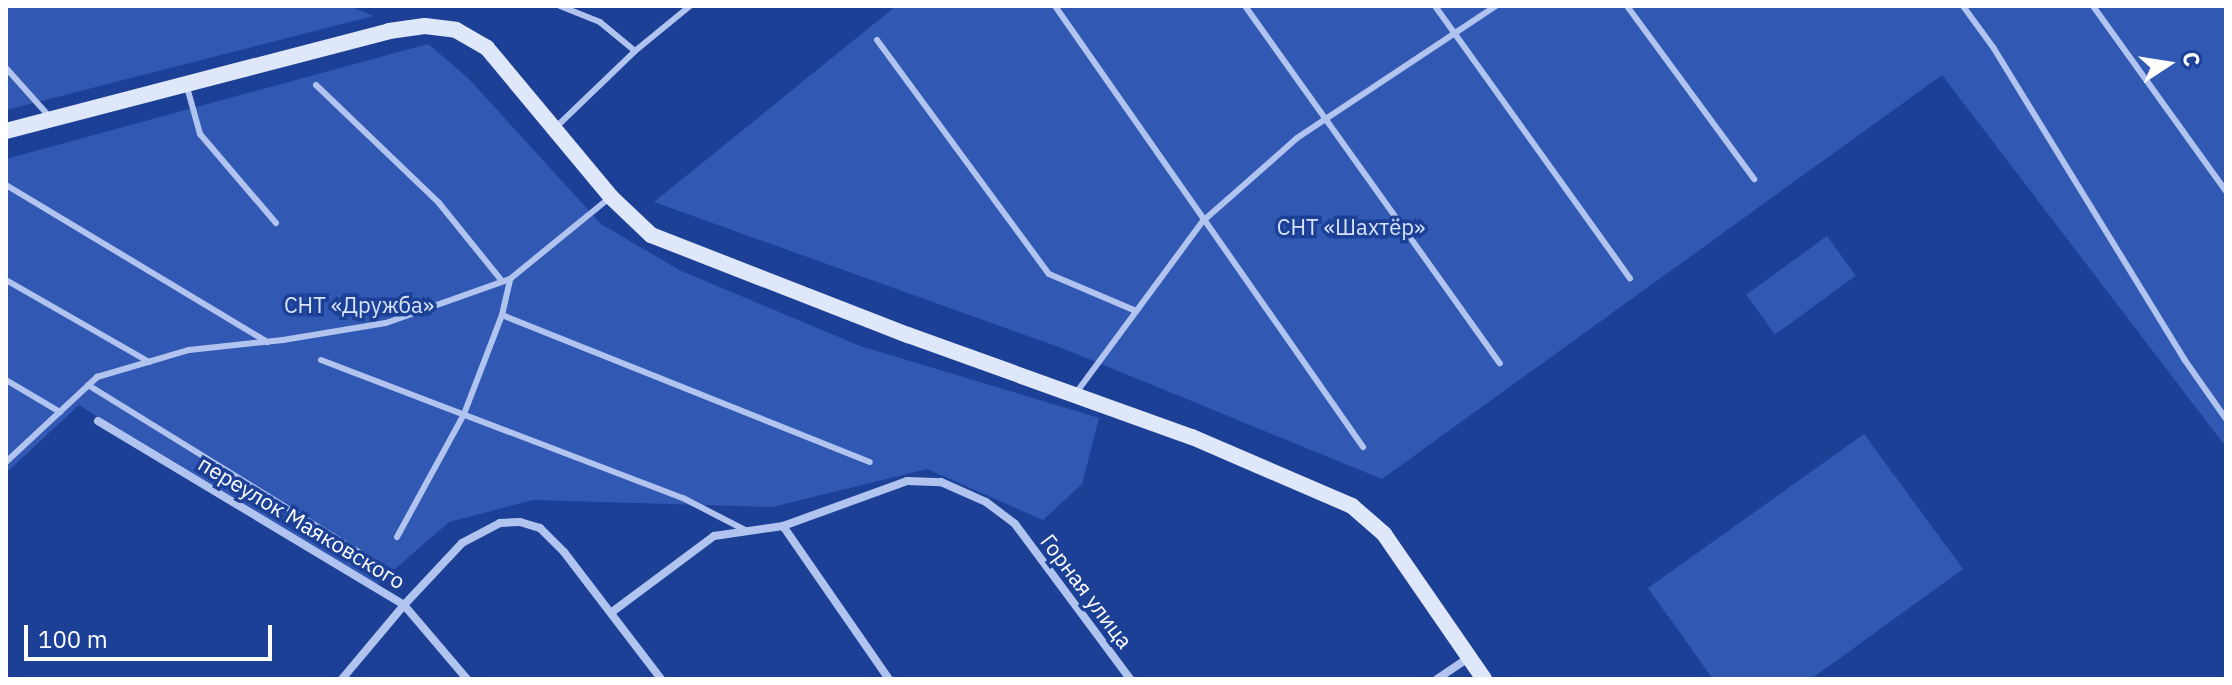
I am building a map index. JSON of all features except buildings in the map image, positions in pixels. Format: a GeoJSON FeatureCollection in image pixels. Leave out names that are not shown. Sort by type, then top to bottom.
{"type":"FeatureCollection","features":[{"type":"Feature","properties":{"kind":"main road"},"geometry":{"type":"LineString","coordinates":[[6,131],[425,26],[456,30],[487,48],[611,197],[651,235],[908,335],[1192,437],[1352,506],[1384,534],[1417,577],[1484,679]]}},
{"type":"Feature","properties":{"kind":"street","name":"переулок Маяковского"},"geometry":{"type":"LineString","coordinates":[[98,421],[404,605],[467,679]]}},
{"type":"Feature","properties":{"kind":"street","name":"Горная улица"},"geometry":{"type":"LineString","coordinates":[[612,612],[714,536],[783,526],[907,481],[941,482],[986,502],[1015,524],[1130,679]]}},
{"type":"Feature","properties":{"kind":"street"},"geometry":{"type":"LineString","coordinates":[[342,679],[404,605],[462,543],[500,523],[520,522],[540,528],[612,612],[661,679]]}},
{"type":"Feature","properties":{"kind":"street"},"geometry":{"type":"LineString","coordinates":[[783,526],[889,679]]}},
{"type":"Feature","properties":{"kind":"street"},"geometry":{"type":"LineString","coordinates":[[1437,679],[1468,658]]}},
{"type":"Feature","properties":{"kind":"lane"},"geometry":{"type":"LineString","coordinates":[[560,6],[600,22],[635,51]]}},
{"type":"Feature","properties":{"kind":"lane"},"geometry":{"type":"LineString","coordinates":[[554,129],[635,51],[690,6]]}},
{"type":"Feature","properties":{"kind":"lane"},"geometry":{"type":"LineString","coordinates":[[1055,6],[1363,447]]}},
{"type":"Feature","properties":{"kind":"lane"},"geometry":{"type":"LineString","coordinates":[[1245,6],[1500,363]]}},
{"type":"Feature","properties":{"kind":"lane"},"geometry":{"type":"LineString","coordinates":[[1435,6],[1630,278]]}},
{"type":"Feature","properties":{"kind":"lane"},"geometry":{"type":"LineString","coordinates":[[1076,393],[1203,221],[1297,138],[1496,6]]}},
{"type":"Feature","properties":{"kind":"lane"},"geometry":{"type":"LineString","coordinates":[[1627,6],[1754,179]]}},
{"type":"Feature","properties":{"kind":"lane"},"geometry":{"type":"LineString","coordinates":[[1963,6],[1993,47],[2184,359],[2226,419]]}},
{"type":"Feature","properties":{"kind":"lane"},"geometry":{"type":"LineString","coordinates":[[2093,6],[2226,191]]}},
{"type":"Feature","properties":{"kind":"lane"},"geometry":{"type":"LineString","coordinates":[[877,40],[1049,274],[1136,311]]}},
{"type":"Feature","properties":{"kind":"lane"},"geometry":{"type":"LineString","coordinates":[[6,68],[51,118]]}},
{"type":"Feature","properties":{"kind":"lane"},"geometry":{"type":"LineString","coordinates":[[186,84],[200,134],[276,223]]}},
{"type":"Feature","properties":{"kind":"lane"},"geometry":{"type":"LineString","coordinates":[[316,85],[439,203],[506,280],[502,315],[464,414],[397,537]]}},
{"type":"Feature","properties":{"kind":"lane"},"geometry":{"type":"LineString","coordinates":[[6,185],[267,342]]}},
{"type":"Feature","properties":{"kind":"lane"},"geometry":{"type":"LineString","coordinates":[[6,462],[97,377],[189,350],[267,342],[386,323],[506,280],[611,197]]}},
{"type":"Feature","properties":{"kind":"lane"},"geometry":{"type":"LineString","coordinates":[[6,280],[149,362]]}},
{"type":"Feature","properties":{"kind":"lane"},"geometry":{"type":"LineString","coordinates":[[502,315],[870,462]]}},
{"type":"Feature","properties":{"kind":"lane"},"geometry":{"type":"LineString","coordinates":[[321,360],[683,498],[747,531]]}},
{"type":"Feature","properties":{"kind":"lane"},"geometry":{"type":"LineString","coordinates":[[6,380],[60,412]]}},
{"type":"Feature","properties":{"kind":"lane"},"geometry":{"type":"LineString","coordinates":[[88,385],[376,563]]}},
{"type":"Feature","properties":{"kind":"green space"},"geometry":{"type":"Polygon","coordinates":[[[6,6],[350,6],[373,16],[6,110],[6,6]]]}},
{"type":"Feature","properties":{"kind":"green space","name":"СНТ «Шахтёр»"},"geometry":{"type":"Polygon","coordinates":[[[896,6],[2226,6],[2226,447],[1942,75],[1382,479],[1067,350],[654,202],[896,6]]]}},
{"type":"Feature","properties":{"kind":"green space","name":"СНТ «Дружба»"},"geometry":{"type":"Polygon","coordinates":[[[428,44],[468,78],[601,224],[679,270],[860,346],[1099,418],[1082,484],[1043,520],[927,469],[772,507],[533,500],[449,522],[373,588],[79,405],[6,473],[6,159],[428,44]]]}},
{"type":"Feature","properties":{"kind":"green space"},"geometry":{"type":"Polygon","coordinates":[[[1827,236],[1856,276],[1775,334],[1746,295],[1827,236]]]}},
{"type":"Feature","properties":{"kind":"green space"},"geometry":{"type":"Polygon","coordinates":[[[1864,434],[1963,569],[1811,679],[1713,679],[1648,588],[1864,434]]]}}]}
